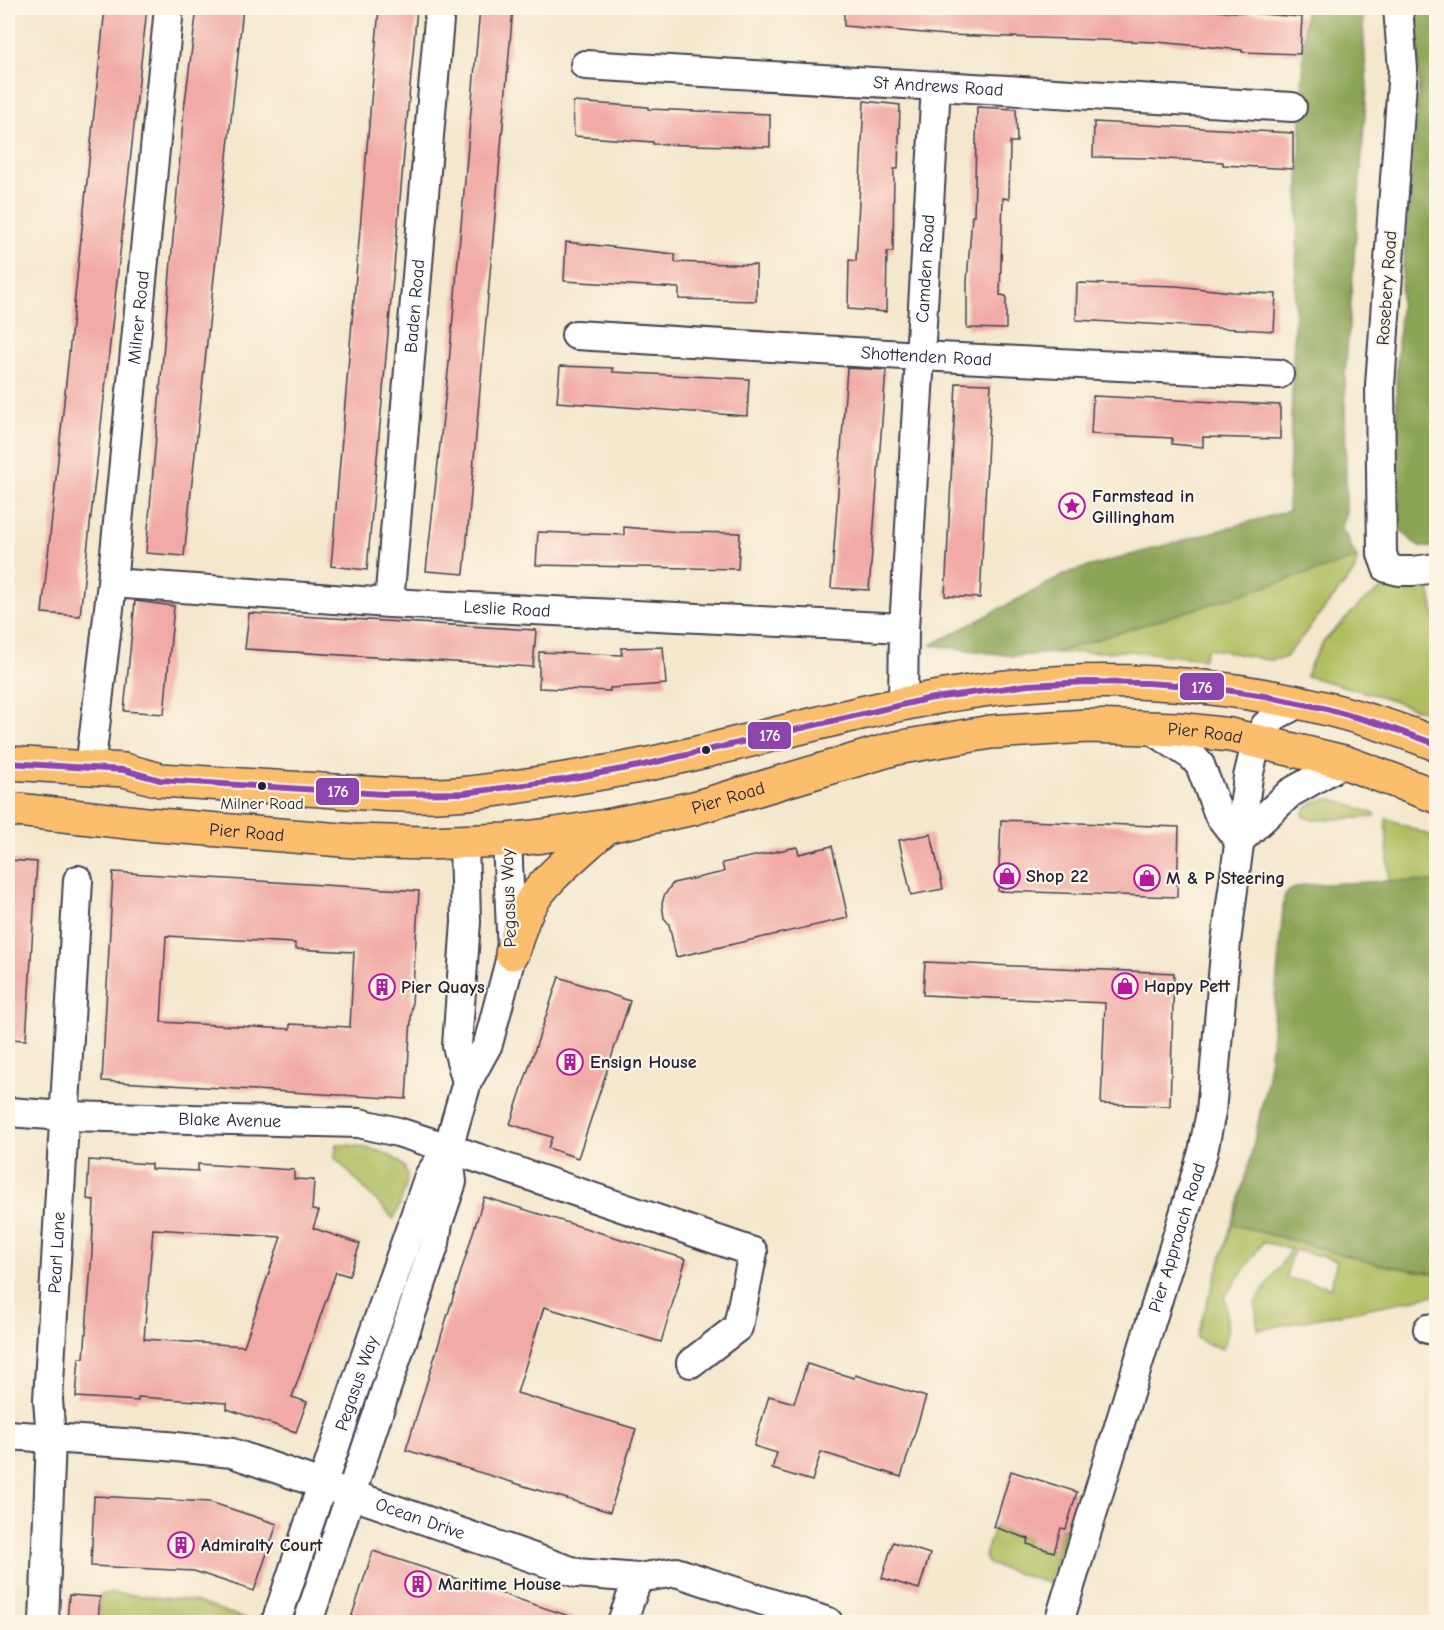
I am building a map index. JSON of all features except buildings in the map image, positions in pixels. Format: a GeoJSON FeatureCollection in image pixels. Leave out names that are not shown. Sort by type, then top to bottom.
{"type":"FeatureCollection","features":[{"type":"Feature","properties":{"kind":"main road"},"geometry":{"type":"LineString","coordinates":[[8,763],[124,771],[160,780],[415,796],[481,792],[637,766],[903,703],[1012,687],[1069,683],[1198,687],[1301,702],[1404,731],[1437,744]]}},
{"type":"Feature","properties":{"kind":"main road","name":"Pier Road"},"geometry":{"type":"LineString","coordinates":[[8,809],[147,824],[354,841],[425,843],[507,840],[607,826],[694,808],[896,748],[992,732],[1040,727],[1088,726],[1150,728],[1230,735],[1257,740],[1344,762],[1437,796]]}},
{"type":"Feature","properties":{"kind":"main road"},"geometry":{"type":"LineString","coordinates":[[464,842],[481,792]]}},
{"type":"Feature","properties":{"kind":"main road","name":"Pegasus Way"},"geometry":{"type":"LineString","coordinates":[[481,792],[507,840]]}},
{"type":"Feature","properties":{"kind":"main road"},"geometry":{"type":"LineString","coordinates":[[512,953],[527,909],[534,899],[607,826]]}},
{"type":"Feature","properties":{"kind":"street","name":"Milner Road"},"geometry":{"type":"LineString","coordinates":[[90,769],[112,583],[169,8]]}},
{"type":"Feature","properties":{"kind":"street","name":"Baden Road"},"geometry":{"type":"LineString","coordinates":[[389,603],[440,8]]}},
{"type":"Feature","properties":{"kind":"street","name":"Rosebery Road"},"geometry":{"type":"LineString","coordinates":[[1398,8],[1403,69],[1380,385],[1382,554],[1387,568],[1399,571],[1437,568]]}},
{"type":"Feature","properties":{"kind":"street","name":"St Andrews Road"},"geometry":{"type":"LineString","coordinates":[[585,65],[1292,107]]}},
{"type":"Feature","properties":{"kind":"street","name":"Camden Road"},"geometry":{"type":"LineString","coordinates":[[903,703],[904,628],[936,86]]}},
{"type":"Feature","properties":{"kind":"street","name":"Shottenden Road"},"geometry":{"type":"LineString","coordinates":[[576,335],[920,356],[1279,374]]}},
{"type":"Feature","properties":{"kind":"street","name":"Leslie Road"},"geometry":{"type":"LineString","coordinates":[[112,583],[389,603],[904,628]]}},
{"type":"Feature","properties":{"kind":"street","name":"Pier Approach Road"},"geometry":{"type":"LineString","coordinates":[[1059,1623],[1203,1152],[1211,1112],[1226,942],[1239,841],[1248,777],[1257,740],[1265,726],[1278,714],[1301,702]]}},
{"type":"Feature","properties":{"kind":"street"},"geometry":{"type":"LineString","coordinates":[[1150,728],[1192,756],[1200,765],[1220,815],[1239,841],[1290,793],[1344,762]]}},
{"type":"Feature","properties":{"kind":"street","name":"Pegasus Way"},"geometry":{"type":"LineString","coordinates":[[276,1623],[429,1176],[448,1148],[467,1082],[488,1044],[512,953],[507,840]]}},
{"type":"Feature","properties":{"kind":"street"},"geometry":{"type":"LineString","coordinates":[[464,842],[466,922],[457,1046],[467,1082]]}},
{"type":"Feature","properties":{"kind":"street","name":"Pearl Lane"},"geometry":{"type":"LineString","coordinates":[[44,1623],[51,1438],[48,1400],[78,880]]}},
{"type":"Feature","properties":{"kind":"street","name":"Blake Avenue"},"geometry":{"type":"LineString","coordinates":[[8,1112],[64,1116],[359,1123],[398,1132],[448,1148]]}},
{"type":"Feature","properties":{"kind":"street"},"geometry":{"type":"LineString","coordinates":[[448,1148],[753,1252],[738,1327],[692,1363]]}},
{"type":"Feature","properties":{"kind":"street","name":"Pegasus Way"},"geometry":{"type":"LineString","coordinates":[[308,1623],[435,1243],[438,1223],[452,1182],[448,1148]]}},
{"type":"Feature","properties":{"kind":"street","name":"Ocean Drive"},"geometry":{"type":"LineString","coordinates":[[8,1435],[223,1451],[577,1573],[638,1578],[675,1572],[828,1623]]}},
{"type":"Feature","properties":{"kind":"street"},"geometry":{"type":"LineString","coordinates":[[622,1623],[638,1578]]}},
{"type":"Feature","properties":{"kind":"green space"},"geometry":{"type":"Polygon","coordinates":[[[1305,8],[1362,8],[1367,87],[1345,377],[1346,511],[1342,528],[1357,558],[1054,653],[1012,656],[931,645],[1070,572],[1288,511],[1305,8]]]}},
{"type":"Feature","properties":{"kind":"green space"},"geometry":{"type":"Polygon","coordinates":[[[1416,8],[1436,8],[1436,547],[1419,547],[1400,530],[1396,381],[1402,278],[1419,84],[1416,8]]]}},
{"type":"Feature","properties":{"kind":"green space"},"geometry":{"type":"Polygon","coordinates":[[[1357,558],[1354,572],[1285,658],[1268,660],[1208,648],[1203,659],[1130,651],[1054,653],[1357,558]]]}},
{"type":"Feature","properties":{"kind":"green space"},"geometry":{"type":"Polygon","coordinates":[[[1428,585],[1436,622],[1436,716],[1376,695],[1306,676],[1323,642],[1361,603],[1386,586],[1402,588],[1428,585]]]}},
{"type":"Feature","properties":{"kind":"green space"},"geometry":{"type":"Polygon","coordinates":[[[1334,799],[1375,814],[1375,817],[1313,820],[1303,816],[1311,804],[1334,799]]]}},
{"type":"Feature","properties":{"kind":"green space"},"geometry":{"type":"Polygon","coordinates":[[[1386,818],[1436,838],[1436,882],[1389,881],[1386,818]]]}},
{"type":"Feature","properties":{"kind":"green space"},"geometry":{"type":"Polygon","coordinates":[[[1389,881],[1436,882],[1436,1274],[1377,1264],[1232,1224],[1250,1160],[1268,1077],[1284,897],[1290,890],[1304,885],[1389,881]]]}},
{"type":"Feature","properties":{"kind":"green space"},"geometry":{"type":"Polygon","coordinates":[[[336,1144],[379,1151],[399,1161],[405,1169],[407,1178],[406,1188],[394,1219],[335,1158],[336,1144]]]}},
{"type":"Feature","properties":{"kind":"green space"},"geometry":{"type":"Polygon","coordinates":[[[1232,1224],[1377,1264],[1436,1274],[1436,1295],[1258,1330],[1255,1303],[1291,1249],[1263,1242],[1225,1297],[1228,1333],[1223,1349],[1196,1338],[1232,1224]],[[1295,1250],[1286,1278],[1331,1287],[1337,1260],[1295,1250]]]}},
{"type":"Feature","properties":{"kind":"green space"},"geometry":{"type":"Polygon","coordinates":[[[994,1527],[1029,1539],[1027,1543],[1054,1551],[1061,1528],[1066,1529],[1049,1583],[988,1564],[985,1556],[994,1527]]]}},
{"type":"Feature","properties":{"kind":"green space"},"geometry":{"type":"Polygon","coordinates":[[[112,1593],[194,1601],[253,1622],[98,1622],[100,1595],[112,1593]]]}},
{"type":"Feature","properties":{"kind":"transit line","name":"176"},"geometry":{"type":"LineString","coordinates":[[8,763],[124,770],[160,780],[383,794],[464,793],[562,780],[639,766],[927,699],[1028,685],[1087,682],[1206,687],[1265,696],[1323,708],[1380,724],[1436,744]]}},
{"type":"Feature","properties":{"kind":"place","name":"Farmstead in Gillingham"},"geometry":{"type":"Point","coordinates":[1072,506]}},
{"type":"Feature","properties":{"kind":"place","name":"Milner Road"},"geometry":{"type":"Point","coordinates":[262,786]}},
{"type":"Feature","properties":{"kind":"place","name":"Shop 22"},"geometry":{"type":"Point","coordinates":[1007,876]}},
{"type":"Feature","properties":{"kind":"place","name":"M & P Steering"},"geometry":{"type":"Point","coordinates":[1147,878]}},
{"type":"Feature","properties":{"kind":"place","name":"Happy Pett"},"geometry":{"type":"Point","coordinates":[1125,986]}},
{"type":"Feature","properties":{"kind":"place","name":"Pier Quays"},"geometry":{"type":"Point","coordinates":[382,987]}},
{"type":"Feature","properties":{"kind":"place","name":"Ensign House"},"geometry":{"type":"Point","coordinates":[570,1062]}},
{"type":"Feature","properties":{"kind":"place","name":"Admiralty Court"},"geometry":{"type":"Point","coordinates":[181,1545]}},
{"type":"Feature","properties":{"kind":"place","name":"Maritime House"},"geometry":{"type":"Point","coordinates":[418,1584]}}]}
